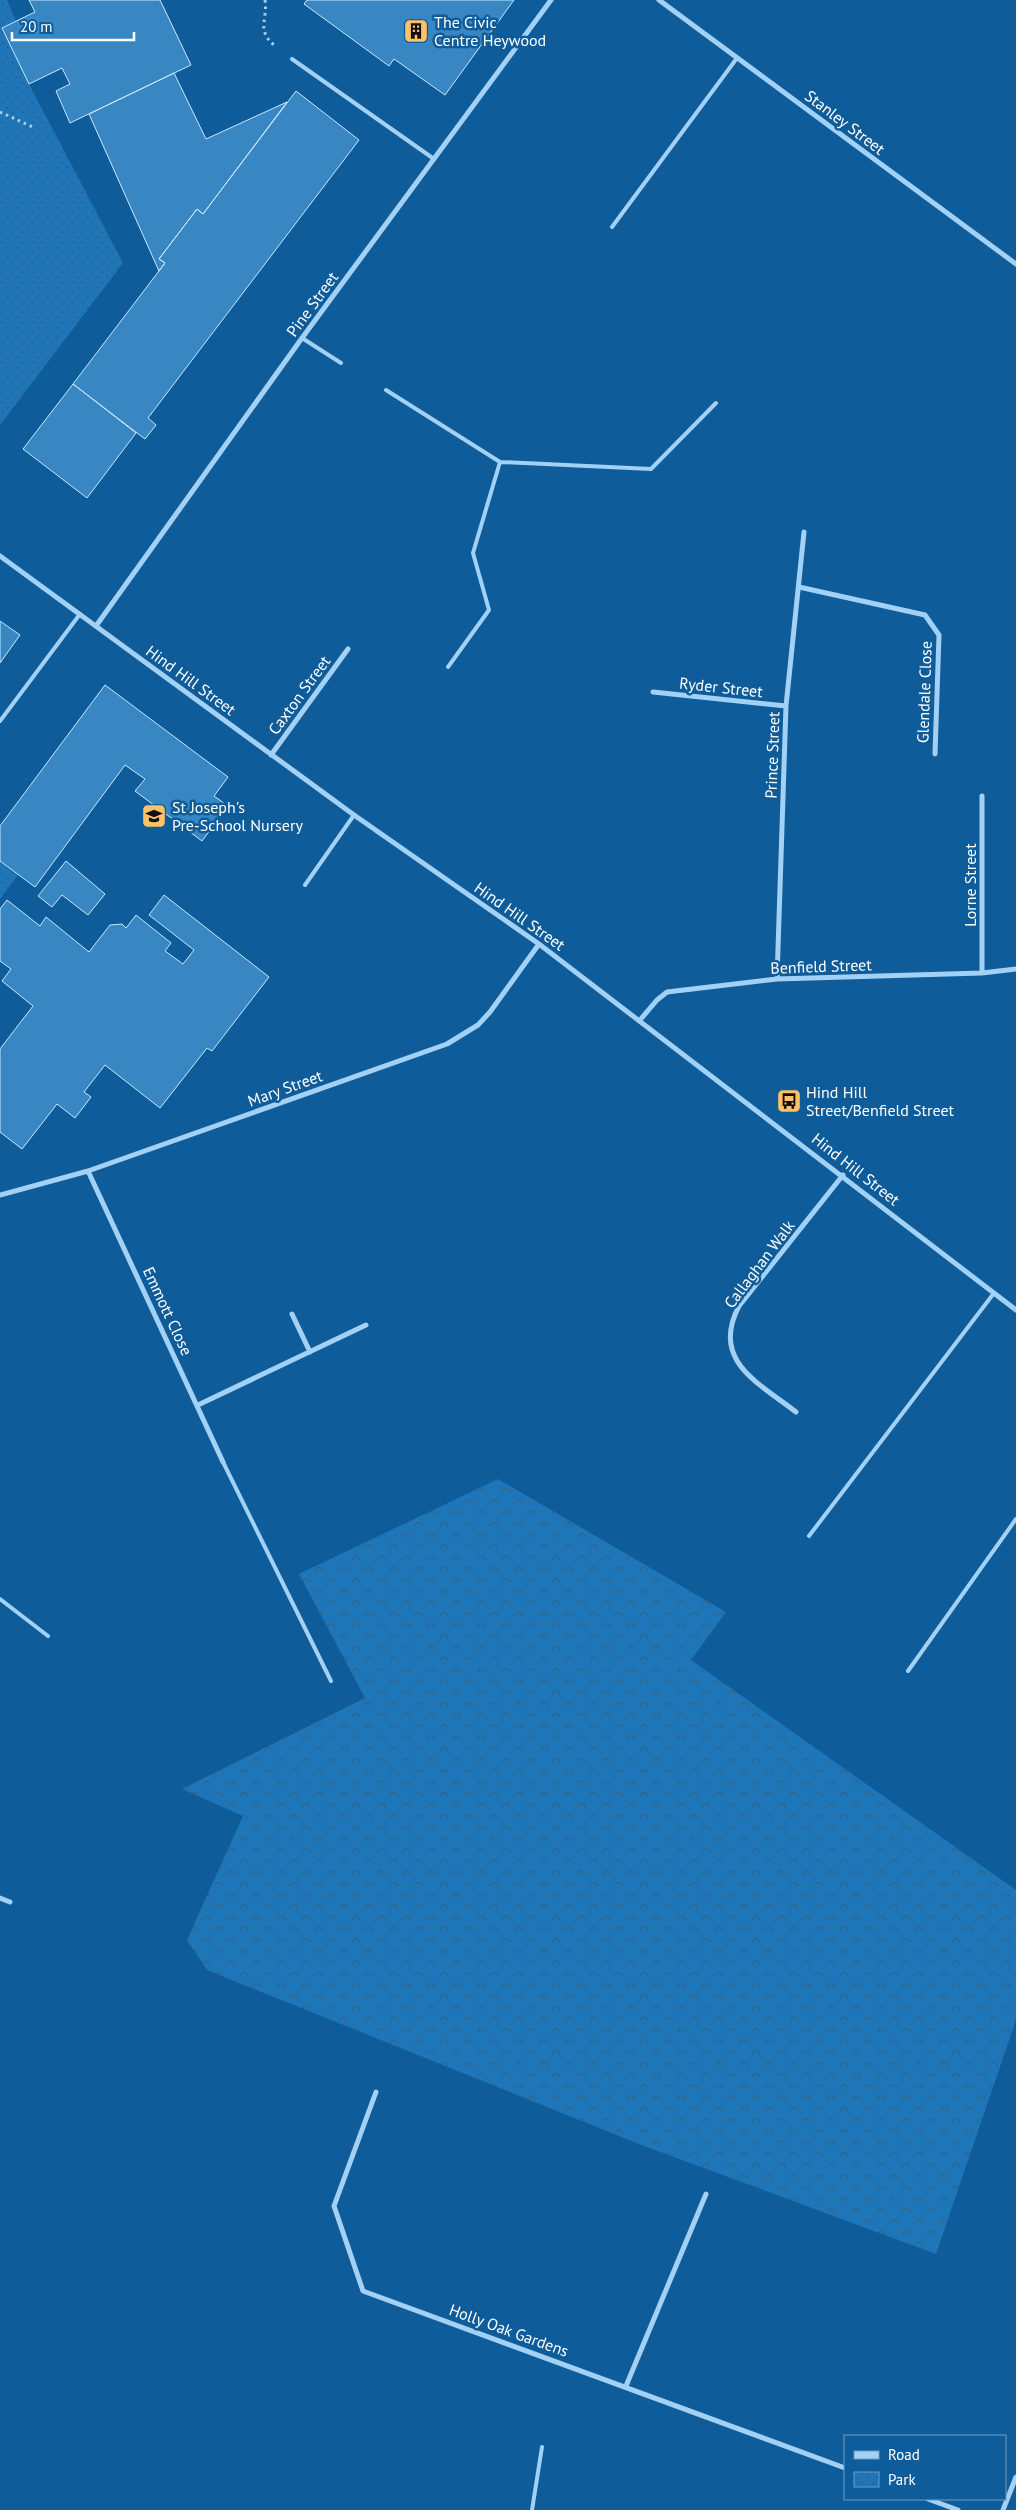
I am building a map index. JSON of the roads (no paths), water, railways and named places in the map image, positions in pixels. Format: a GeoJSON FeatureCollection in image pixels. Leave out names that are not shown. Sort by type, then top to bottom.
{"type":"FeatureCollection","features":[{"type":"Feature","properties":{"kind":"street","name":"Pine Street"},"geometry":{"type":"LineString","coordinates":[[96,626],[302,338],[551,0]]}},
{"type":"Feature","properties":{"kind":"street","name":"Stanley Street"},"geometry":{"type":"LineString","coordinates":[[659,0],[1016,264]]}},
{"type":"Feature","properties":{"kind":"street","name":"Prince Street"},"geometry":{"type":"LineString","coordinates":[[777,979],[786,706],[804,532]]}},
{"type":"Feature","properties":{"kind":"street","name":"Hind Hill Street"},"geometry":{"type":"LineString","coordinates":[[0,556],[354,815],[539,944],[843,1175],[1016,1310]]}},
{"type":"Feature","properties":{"kind":"street","name":"Glendale Close"},"geometry":{"type":"LineString","coordinates":[[799,587],[925,615],[939,635],[935,754]]}},
{"type":"Feature","properties":{"kind":"street","name":"Caxton Street"},"geometry":{"type":"LineString","coordinates":[[271,755],[348,649]]}},
{"type":"Feature","properties":{"kind":"street","name":"Ryder Street"},"geometry":{"type":"LineString","coordinates":[[653,692],[786,706]]}},
{"type":"Feature","properties":{"kind":"street","name":"Lorne Street"},"geometry":{"type":"LineString","coordinates":[[982,796],[982,973]]}},
{"type":"Feature","properties":{"kind":"street","name":"Mary Street"},"geometry":{"type":"LineString","coordinates":[[0,1196],[88,1171],[447,1044],[478,1025],[490,1012],[539,944]]}},
{"type":"Feature","properties":{"kind":"street","name":"Benfield Street"},"geometry":{"type":"LineString","coordinates":[[640,1020],[656,1000],[667,992],[777,979],[982,973],[1016,968]]}},
{"type":"Feature","properties":{"kind":"street","name":"Emmott Close"},"geometry":{"type":"LineString","coordinates":[[88,1171],[223,1462]]}},
{"type":"Feature","properties":{"kind":"street","name":"Callaghan Walk"},"geometry":{"type":"LineString","coordinates":[[796,1412],[744,1372],[736,1361],[731,1347],[731,1326],[739,1306],[843,1175]]}},
{"type":"Feature","properties":{"kind":"street"},"geometry":{"type":"LineString","coordinates":[[292,1314],[310,1352]]}},
{"type":"Feature","properties":{"kind":"street"},"geometry":{"type":"LineString","coordinates":[[198,1406],[366,1325]]}},
{"type":"Feature","properties":{"kind":"street"},"geometry":{"type":"LineString","coordinates":[[0,1898],[10,1902]]}},
{"type":"Feature","properties":{"kind":"street","name":"Holly Oak Gardens"},"geometry":{"type":"LineString","coordinates":[[376,2092],[334,2206],[363,2291],[844,2468]]}},
{"type":"Feature","properties":{"kind":"street"},"geometry":{"type":"LineString","coordinates":[[626,2386],[706,2194]]}},
{"type":"Feature","properties":{"kind":"street"},"geometry":{"type":"LineString","coordinates":[[1003,2510],[1016,2477]]}},
{"type":"Feature","properties":{"kind":"street"},"geometry":{"type":"LineString","coordinates":[[931,2500],[958,2510]]}},
{"type":"Feature","properties":{"kind":"lane"},"geometry":{"type":"LineString","coordinates":[[612,227],[737,58]]}},
{"type":"Feature","properties":{"kind":"lane"},"geometry":{"type":"LineString","coordinates":[[292,59],[434,159]]}},
{"type":"Feature","properties":{"kind":"lane"},"geometry":{"type":"LineString","coordinates":[[302,338],[341,364]]}},
{"type":"Feature","properties":{"kind":"lane"},"geometry":{"type":"LineString","coordinates":[[386,390],[500,462],[651,469],[716,402]]}},
{"type":"Feature","properties":{"kind":"lane"},"geometry":{"type":"LineString","coordinates":[[448,667],[488,610],[473,553],[500,462]]}},
{"type":"Feature","properties":{"kind":"lane"},"geometry":{"type":"LineString","coordinates":[[0,721],[80,614]]}},
{"type":"Feature","properties":{"kind":"lane"},"geometry":{"type":"LineString","coordinates":[[305,885],[354,815]]}},
{"type":"Feature","properties":{"kind":"lane"},"geometry":{"type":"LineString","coordinates":[[809,1536],[994,1293]]}},
{"type":"Feature","properties":{"kind":"lane"},"geometry":{"type":"LineString","coordinates":[[223,1462],[331,1681]]}},
{"type":"Feature","properties":{"kind":"lane"},"geometry":{"type":"LineString","coordinates":[[908,1670],[1016,1519]]}},
{"type":"Feature","properties":{"kind":"lane"},"geometry":{"type":"LineString","coordinates":[[0,1599],[48,1636]]}},
{"type":"Feature","properties":{"kind":"lane"},"geometry":{"type":"LineString","coordinates":[[532,2510],[542,2447]]}},
{"type":"Feature","properties":{"kind":"place","name":"The Civic Centre Heywood"},"geometry":{"type":"Point","coordinates":[416,31]}},
{"type":"Feature","properties":{"kind":"place","name":"St Joseph's Pre-School Nursery"},"geometry":{"type":"Point","coordinates":[154,816]}},
{"type":"Feature","properties":{"kind":"place","name":"Hind Hill Street/Benfield Street"},"geometry":{"type":"Point","coordinates":[789,1101]}}]}
